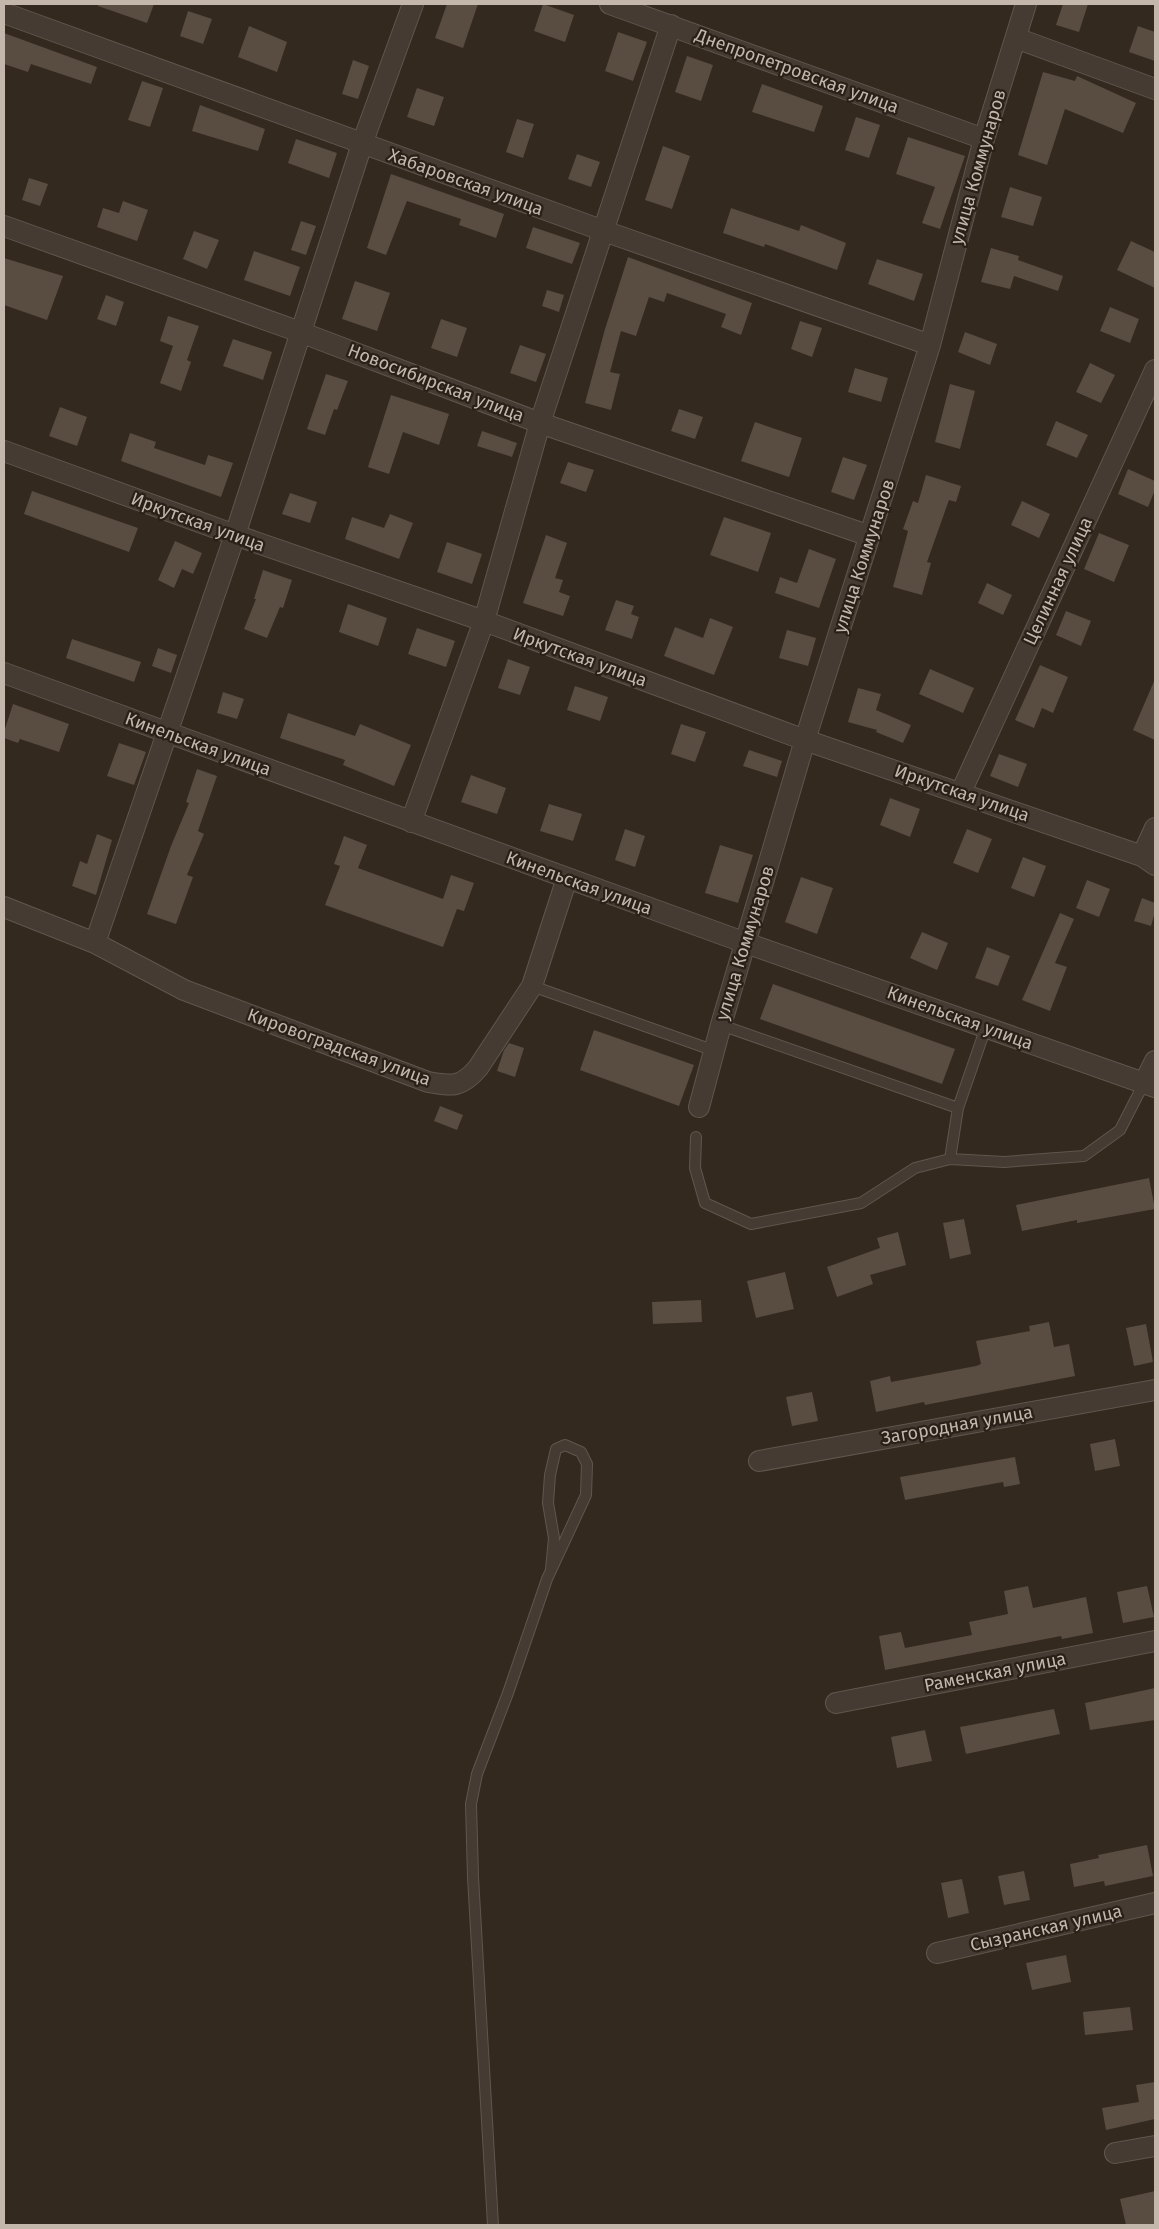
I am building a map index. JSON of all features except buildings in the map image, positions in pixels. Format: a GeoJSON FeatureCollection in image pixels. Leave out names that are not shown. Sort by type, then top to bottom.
{"type":"FeatureCollection","features":[{"type":"Feature","properties":{"kind":"street"},"geometry":{"type":"LineString","coordinates":[[95,943],[236,536],[362,144],[414,4]]}},
{"type":"Feature","properties":{"kind":"street","name":"Днепропетровская улица"},"geometry":{"type":"LineString","coordinates":[[610,4],[984,139]]}},
{"type":"Feature","properties":{"kind":"street","name":"улица Коммунаров"},"geometry":{"type":"LineString","coordinates":[[699,1107],[721,1024],[804,740],[930,345],[984,139],[1026,4]]}},
{"type":"Feature","properties":{"kind":"street","name":"Хабаровская улица"},"geometry":{"type":"LineString","coordinates":[[4,13],[604,231],[930,345]]}},
{"type":"Feature","properties":{"kind":"street"},"geometry":{"type":"LineString","coordinates":[[411,822],[484,621],[540,423],[671,25]]}},
{"type":"Feature","properties":{"kind":"street"},"geometry":{"type":"LineString","coordinates":[[1016,38],[1155,89]]}},
{"type":"Feature","properties":{"kind":"street","name":"Новосибирская улица"},"geometry":{"type":"LineString","coordinates":[[4,226],[300,332],[540,423],[870,536]]}},
{"type":"Feature","properties":{"kind":"street","name":"Целинная улица"},"geometry":{"type":"LineString","coordinates":[[961,792],[1155,370]]}},
{"type":"Feature","properties":{"kind":"street","name":"Иркутская улица"},"geometry":{"type":"LineString","coordinates":[[4,451],[236,536],[484,621],[804,740],[961,792],[1149,860]]}},
{"type":"Feature","properties":{"kind":"street","name":"Кинельская улица"},"geometry":{"type":"LineString","coordinates":[[4,674],[746,943],[1150,1085]]}},
{"type":"Feature","properties":{"kind":"street"},"geometry":{"type":"LineString","coordinates":[[1149,860],[1155,828]]}},
{"type":"Feature","properties":{"kind":"street","name":"Кировоградская улица"},"geometry":{"type":"LineString","coordinates":[[4,907],[95,943],[184,990],[428,1082],[453,1086],[468,1080],[478,1068],[532,986],[567,878]]}},
{"type":"Feature","properties":{"kind":"street"},"geometry":{"type":"LineString","coordinates":[[1150,1085],[1155,1061]]}},
{"type":"Feature","properties":{"kind":"street","name":"Загородная улица"},"geometry":{"type":"LineString","coordinates":[[759,1461],[1155,1390]]}},
{"type":"Feature","properties":{"kind":"street","name":"Раменская улица"},"geometry":{"type":"LineString","coordinates":[[836,1704],[1155,1641]]}},
{"type":"Feature","properties":{"kind":"street","name":"Сызранская улица"},"geometry":{"type":"LineString","coordinates":[[937,1953],[1155,1903]]}},
{"type":"Feature","properties":{"kind":"street"},"geometry":{"type":"LineString","coordinates":[[1115,2153],[1155,2146]]}},
{"type":"Feature","properties":{"kind":"lane"},"geometry":{"type":"LineString","coordinates":[[532,986],[714,1051]]}},
{"type":"Feature","properties":{"kind":"lane"},"geometry":{"type":"LineString","coordinates":[[721,1024],[958,1108]]}},
{"type":"Feature","properties":{"kind":"lane"},"geometry":{"type":"LineString","coordinates":[[950,1159],[958,1108],[986,1026]]}},
{"type":"Feature","properties":{"kind":"lane"},"geometry":{"type":"LineString","coordinates":[[696,1137],[695,1168],[705,1203],[751,1224],[861,1203],[915,1168],[950,1159],[1004,1162],[1084,1156],[1120,1130],[1150,1085]]}},
{"type":"Feature","properties":{"kind":"lane"},"geometry":{"type":"LineString","coordinates":[[493,2225],[473,1877],[471,1804],[477,1774],[508,1694],[547,1579],[586,1495],[587,1464],[581,1452],[565,1445],[556,1449],[550,1475],[548,1503],[554,1538],[551,1569]]}}]}
